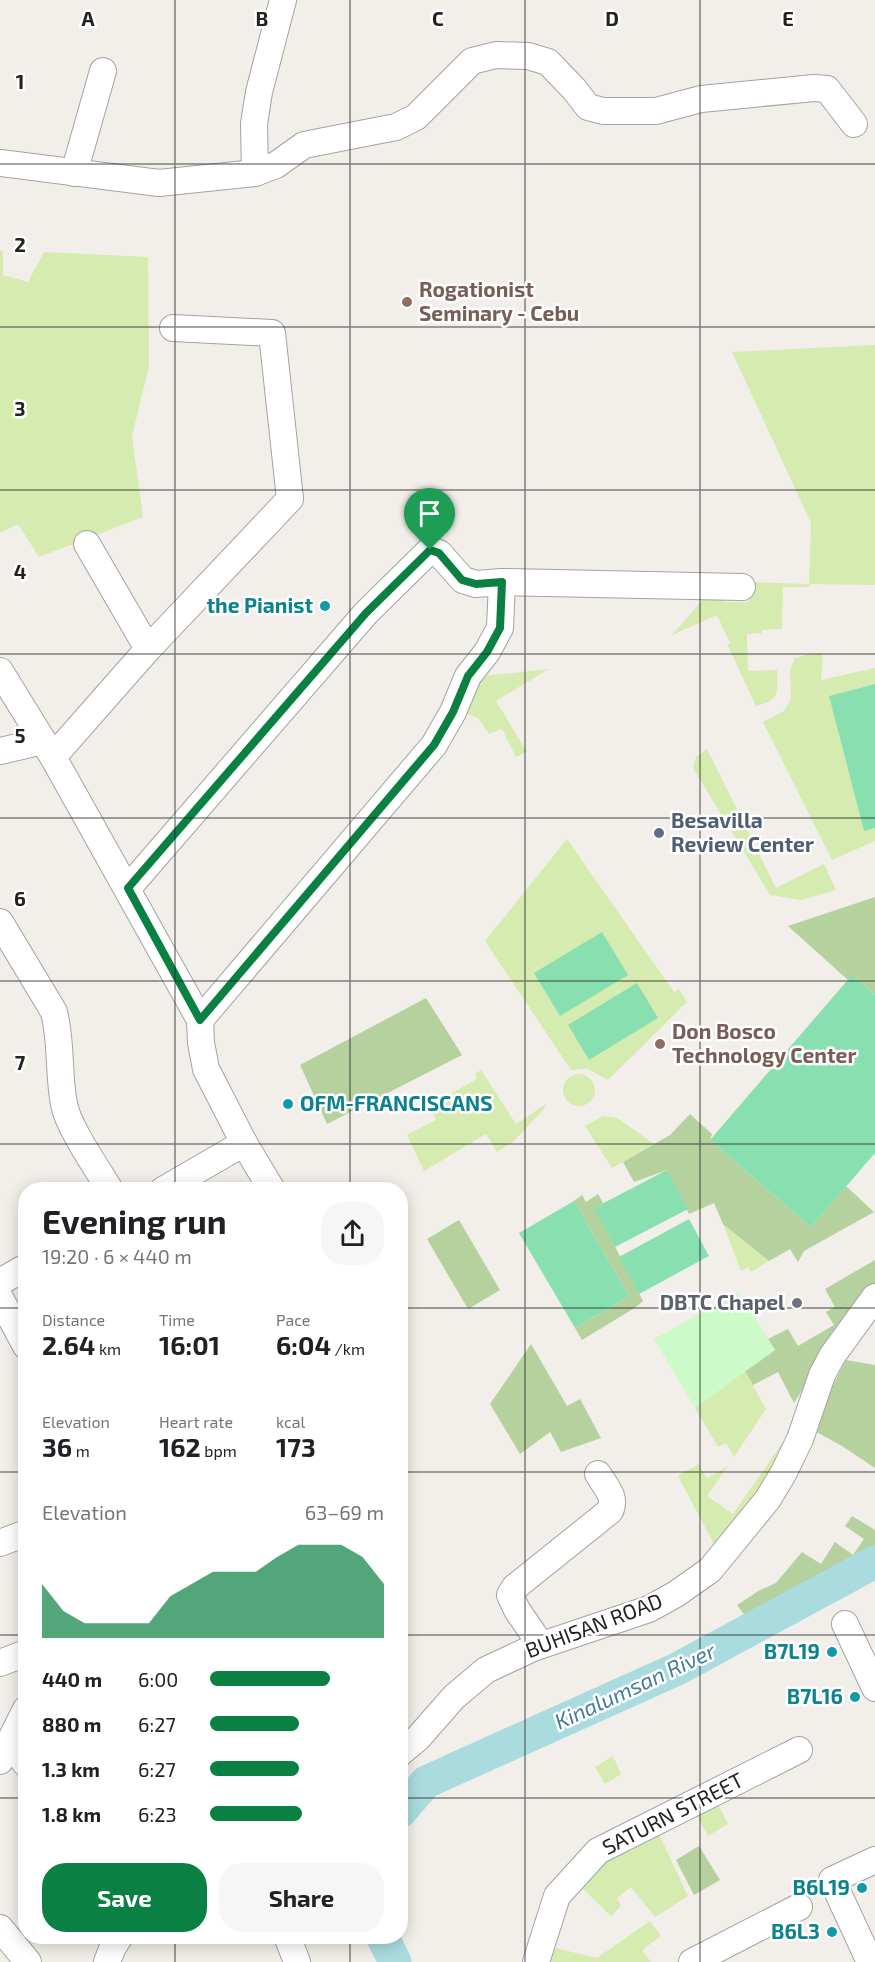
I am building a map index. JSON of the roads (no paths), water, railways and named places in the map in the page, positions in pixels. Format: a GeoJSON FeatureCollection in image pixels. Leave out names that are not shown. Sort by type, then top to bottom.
{"type":"FeatureCollection","features":[{"type":"Feature","properties":{"kind":"street"},"geometry":{"type":"LineString","coordinates":[[255,173],[254,124],[259,92],[283,0]]}},
{"type":"Feature","properties":{"kind":"street"},"geometry":{"type":"LineString","coordinates":[[0,163],[159,183],[255,173],[276,165],[304,145],[396,127],[416,117],[472,61],[496,55],[528,56],[548,62],[588,107],[603,111],[656,111],[701,99],[820,88],[827,89],[854,124]]}},
{"type":"Feature","properties":{"kind":"street"},"geometry":{"type":"LineString","coordinates":[[74,172],[103,71]]}},
{"type":"Feature","properties":{"kind":"street"},"geometry":{"type":"LineString","coordinates":[[0,751],[48,749],[148,649],[290,499],[272,333],[173,328]]}},
{"type":"Feature","properties":{"kind":"street"},"geometry":{"type":"LineString","coordinates":[[87,544],[148,649]]}},
{"type":"Feature","properties":{"kind":"street"},"geometry":{"type":"LineString","coordinates":[[128,888],[366,613],[430,550],[439,553],[462,580],[476,584],[502,582],[742,587]]}},
{"type":"Feature","properties":{"kind":"street"},"geometry":{"type":"LineString","coordinates":[[200,1020],[434,745],[453,712],[468,676],[487,652],[500,628],[502,582]]}},
{"type":"Feature","properties":{"kind":"street"},"geometry":{"type":"LineString","coordinates":[[0,671],[128,888],[200,1020],[201,1043],[206,1069],[244,1143],[267,1182]]}},
{"type":"Feature","properties":{"kind":"street"},"geometry":{"type":"LineString","coordinates":[[0,922],[54,1012],[58,1029],[64,1104],[68,1119],[105,1182]]}},
{"type":"Feature","properties":{"kind":"street"},"geometry":{"type":"LineString","coordinates":[[177,1182],[244,1143]]}},
{"type":"Feature","properties":{"kind":"street"},"geometry":{"type":"LineString","coordinates":[[0,1282],[18,1272]]}},
{"type":"Feature","properties":{"kind":"street"},"geometry":{"type":"LineString","coordinates":[[0,1298],[18,1331]]}},
{"type":"Feature","properties":{"kind":"street","name":"BUHISAN ROAD"},"geometry":{"type":"LineString","coordinates":[[408,1746],[454,1697],[486,1670],[541,1645],[649,1609],[676,1594],[710,1570],[768,1499],[800,1439],[822,1375],[832,1356],[875,1298]]}},
{"type":"Feature","properties":{"kind":"street"},"geometry":{"type":"LineString","coordinates":[[541,1645],[517,1610],[510,1595],[514,1587],[610,1511],[613,1505],[612,1498],[598,1474]]}},
{"type":"Feature","properties":{"kind":"street"},"geometry":{"type":"LineString","coordinates":[[0,1542],[18,1536]]}},
{"type":"Feature","properties":{"kind":"street"},"geometry":{"type":"LineString","coordinates":[[845,1624],[875,1688]]}},
{"type":"Feature","properties":{"kind":"street"},"geometry":{"type":"LineString","coordinates":[[0,1663],[18,1656]]}},
{"type":"Feature","properties":{"kind":"street"},"geometry":{"type":"LineString","coordinates":[[18,1725],[5,1751],[18,1759]]}},
{"type":"Feature","properties":{"kind":"street","name":"SATURN STREET"},"geometry":{"type":"LineString","coordinates":[[536,1962],[557,1896],[597,1851],[799,1750]]}},
{"type":"Feature","properties":{"kind":"street"},"geometry":{"type":"LineString","coordinates":[[870,1962],[832,1880],[875,1860]]}},
{"type":"Feature","properties":{"kind":"street"},"geometry":{"type":"LineString","coordinates":[[692,1962],[799,1907]]}},
{"type":"Feature","properties":{"kind":"street"},"geometry":{"type":"LineString","coordinates":[[0,1928],[28,1962]]}},
{"type":"Feature","properties":{"kind":"street"},"geometry":{"type":"LineString","coordinates":[[107,1962],[115,1944]]}},
{"type":"Feature","properties":{"kind":"street"},"geometry":{"type":"LineString","coordinates":[[290,1944],[297,1962]]}},
{"type":"Feature","properties":{"kind":"waterway","name":"Kinalumsan River"},"geometry":{"type":"LineString","coordinates":[[408,1803],[426,1782],[677,1669],[875,1562]]}},
{"type":"Feature","properties":{"kind":"waterway","name":"Kinalumsan River"},"geometry":{"type":"LineString","coordinates":[[386,1944],[395,1962]]}},
{"type":"Feature","properties":{"kind":"place","name":"Rogationist Seminary - Cebu"},"geometry":{"type":"Point","coordinates":[407,302]}},
{"type":"Feature","properties":{"kind":"place","name":"the Pianist"},"geometry":{"type":"Point","coordinates":[325,606]}},
{"type":"Feature","properties":{"kind":"place","name":"Besavilla Review Center"},"geometry":{"type":"Point","coordinates":[659,833]}},
{"type":"Feature","properties":{"kind":"place","name":"Don Bosco Technology Center"},"geometry":{"type":"Point","coordinates":[660,1044]}},
{"type":"Feature","properties":{"kind":"place","name":"OFM-FRANCISCANS"},"geometry":{"type":"Point","coordinates":[288,1104]}},
{"type":"Feature","properties":{"kind":"place","name":"DBTC Chapel"},"geometry":{"type":"Point","coordinates":[797,1303]}},
{"type":"Feature","properties":{"kind":"place","name":"B7L19"},"geometry":{"type":"Point","coordinates":[832,1652]}},
{"type":"Feature","properties":{"kind":"place","name":"B7L16"},"geometry":{"type":"Point","coordinates":[855,1697]}},
{"type":"Feature","properties":{"kind":"place","name":"B6L19"},"geometry":{"type":"Point","coordinates":[862,1888]}},
{"type":"Feature","properties":{"kind":"place","name":"B6L3"},"geometry":{"type":"Point","coordinates":[832,1932]}}]}
